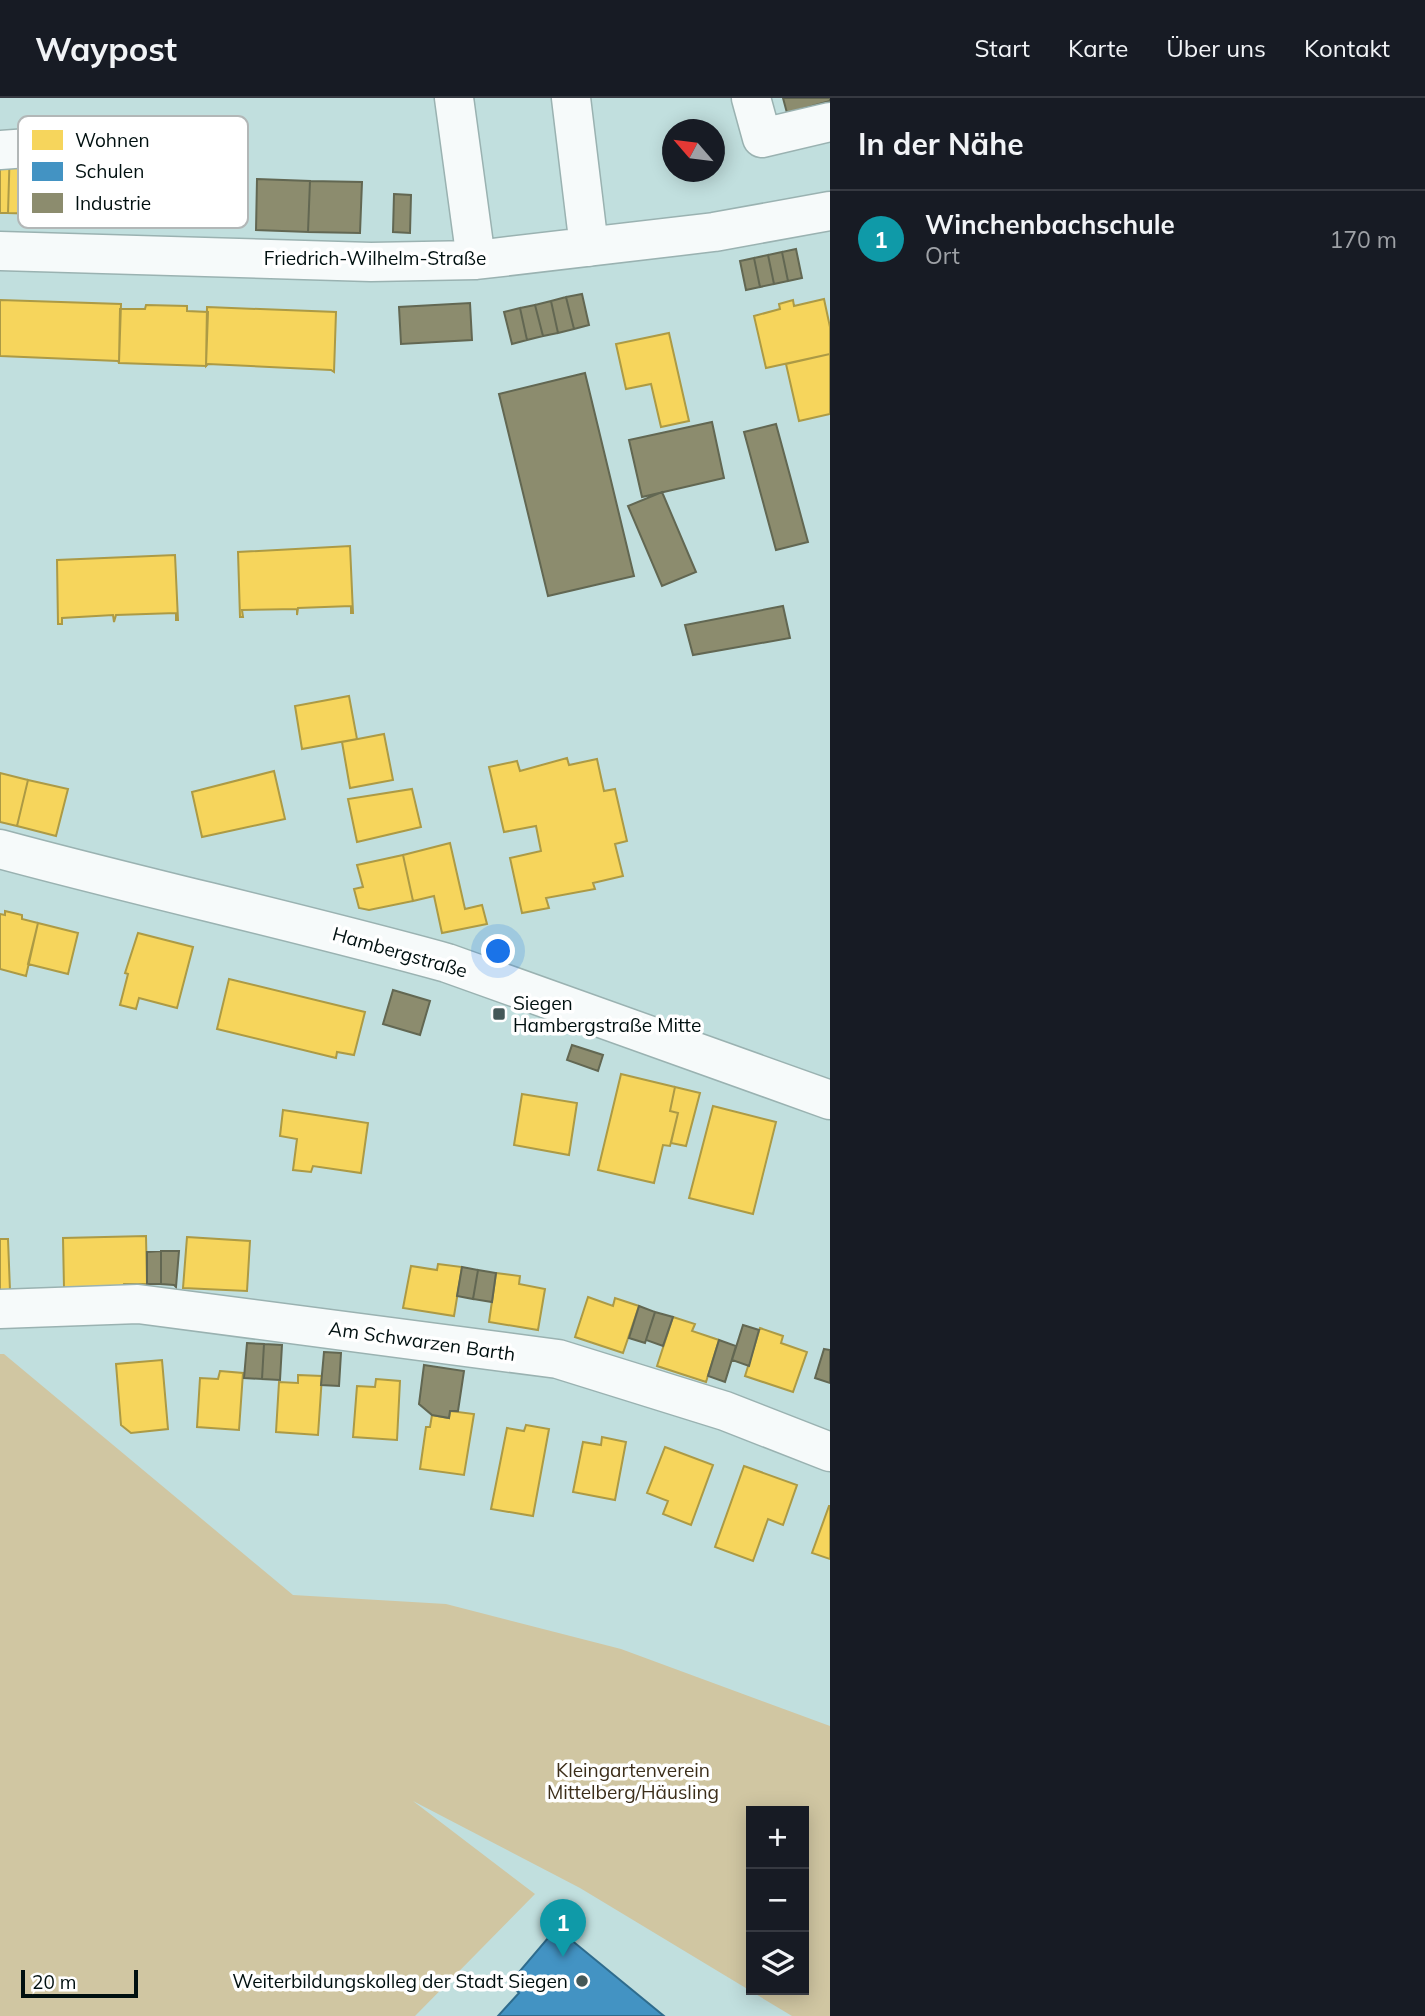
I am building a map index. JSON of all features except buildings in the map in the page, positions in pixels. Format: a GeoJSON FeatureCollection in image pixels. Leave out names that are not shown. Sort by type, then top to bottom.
{"type":"FeatureCollection","features":[{"type":"Feature","properties":{"kind":"street"},"geometry":{"type":"LineString","coordinates":[[454,98],[476,260]]}},
{"type":"Feature","properties":{"kind":"street"},"geometry":{"type":"LineString","coordinates":[[571,98],[589,247]]}},
{"type":"Feature","properties":{"kind":"street"},"geometry":{"type":"LineString","coordinates":[[751,98],[762,138],[830,122]]}},
{"type":"Feature","properties":{"kind":"street"},"geometry":{"type":"LineString","coordinates":[[0,149],[18,148]]}},
{"type":"Feature","properties":{"kind":"street","name":"Friedrich-Wilhelm-Straße"},"geometry":{"type":"LineString","coordinates":[[0,251],[371,262],[476,260],[714,232],[830,211]]}},
{"type":"Feature","properties":{"kind":"street","name":"Hambergstraße"},"geometry":{"type":"LineString","coordinates":[[0,849],[127,884],[447,963],[830,1100]]}},
{"type":"Feature","properties":{"kind":"street","name":"Am Schwarzen Barth"},"geometry":{"type":"LineString","coordinates":[[0,1309],[138,1304],[558,1359],[725,1411],[830,1452]]}},
{"type":"Feature","properties":{"kind":"green space","name":"Kleingartenverein Mittelberg/Häusling"},"geometry":{"type":"Polygon","coordinates":[[[0,1354],[4,1354],[293,1595],[446,1604],[621,1649],[830,1726],[830,2016],[792,2016],[757,1995],[809,1995],[809,1806],[746,1806],[746,1988],[580,1888],[413,1801],[535,1894],[415,2016],[0,2016],[0,1354]]]}},
{"type":"Feature","properties":{"kind":"place","name":"Siegen Hambergstraße Mitte"},"geometry":{"type":"Point","coordinates":[499,1014]}},
{"type":"Feature","properties":{"kind":"place","name":"Winchenbachschule"},"geometry":{"type":"Point","coordinates":[563,1957]}},
{"type":"Feature","properties":{"kind":"place","name":"Weiterbildungskolleg der Stadt Siegen"},"geometry":{"type":"Point","coordinates":[582,1981]}}]}
